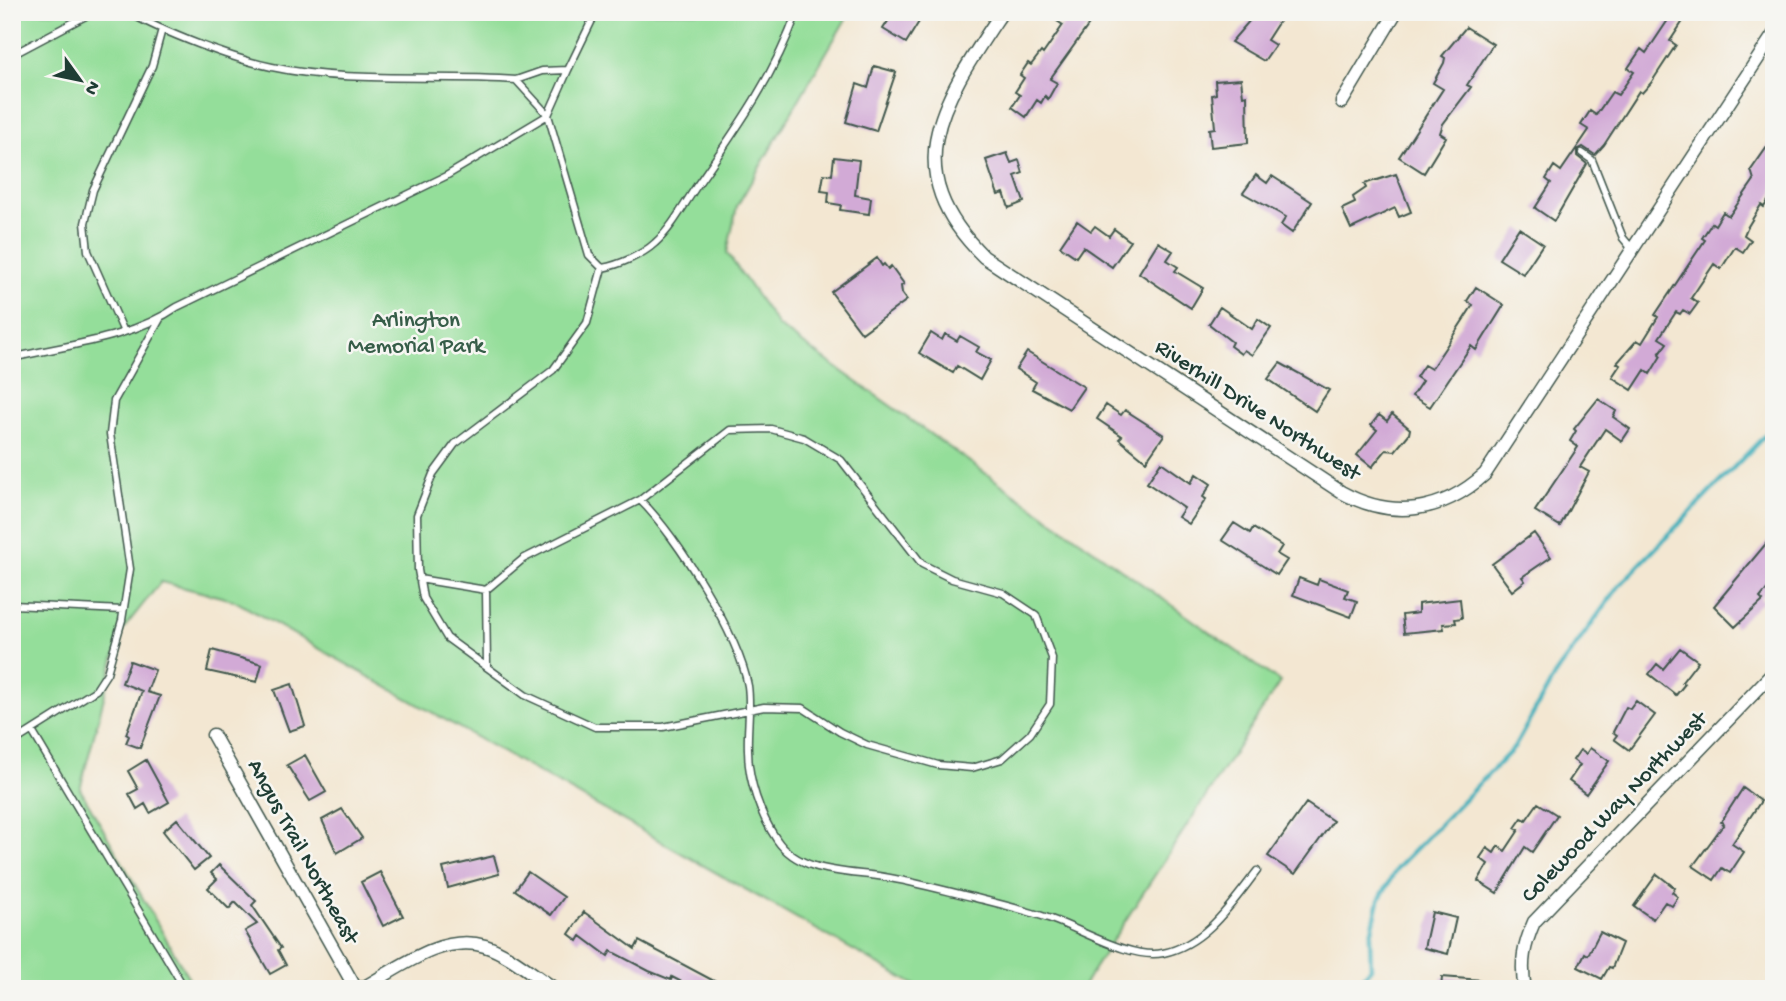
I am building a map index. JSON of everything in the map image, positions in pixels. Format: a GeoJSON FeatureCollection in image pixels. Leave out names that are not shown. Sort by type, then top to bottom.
{"type":"FeatureCollection","features":[{"type":"Feature","properties":{"kind":"street","name":"Riverhill Drive Northwest"},"geometry":{"type":"LineString","coordinates":[[1002,12],[955,83],[940,119],[935,156],[939,186],[949,212],[965,237],[984,257],[1357,501],[1395,510],[1433,506],[1459,494],[1482,476],[1774,34]]}},
{"type":"Feature","properties":{"kind":"street"},"geometry":{"type":"LineString","coordinates":[[1342,102],[1396,12]]}},
{"type":"Feature","properties":{"kind":"street","name":"Colewood Way Northwest"},"geometry":{"type":"LineString","coordinates":[[1525,989],[1521,970],[1524,945],[1534,922],[1774,672]]}},
{"type":"Feature","properties":{"kind":"street","name":"Angus Trail Northeast"},"geometry":{"type":"LineString","coordinates":[[213,735],[356,989]]}},
{"type":"Feature","properties":{"kind":"street"},"geometry":{"type":"LineString","coordinates":[[361,989],[438,947],[460,943],[485,946],[555,989]]}},
{"type":"Feature","properties":{"kind":"lane"},"geometry":{"type":"LineString","coordinates":[[12,55],[93,12]]}},
{"type":"Feature","properties":{"kind":"lane"},"geometry":{"type":"LineString","coordinates":[[128,12],[162,29],[271,67],[326,73],[516,80],[541,71],[568,70]]}},
{"type":"Feature","properties":{"kind":"lane"},"geometry":{"type":"LineString","coordinates":[[12,358],[124,331],[160,319],[177,307],[446,176],[548,115],[596,12]]}},
{"type":"Feature","properties":{"kind":"lane"},"geometry":{"type":"LineString","coordinates":[[602,268],[615,265],[655,243],[675,217],[739,125],[782,55],[797,12]]}},
{"type":"Feature","properties":{"kind":"lane"},"geometry":{"type":"LineString","coordinates":[[124,331],[88,251],[85,223],[93,190],[152,66],[162,29]]}},
{"type":"Feature","properties":{"kind":"lane"},"geometry":{"type":"LineString","coordinates":[[516,80],[548,115],[589,255],[602,268]]}},
{"type":"Feature","properties":{"kind":"lane"},"geometry":{"type":"LineString","coordinates":[[1582,153],[1592,160],[1623,238],[1633,250]]}},
{"type":"Feature","properties":{"kind":"lane"},"geometry":{"type":"LineString","coordinates":[[419,579],[486,590],[523,559],[640,500],[730,430],[771,429],[804,438],[841,460],[922,564],[952,579],[1003,593],[1037,615],[1052,658],[1050,704],[1030,734],[1002,759],[972,768],[938,765],[867,745],[840,732],[803,708],[764,707],[663,727],[595,727],[525,695],[447,638],[423,598],[419,579],[417,515],[433,474],[455,444],[553,370],[587,323],[602,268]]}},
{"type":"Feature","properties":{"kind":"lane"},"geometry":{"type":"LineString","coordinates":[[12,743],[96,690],[107,673],[130,569],[110,434],[114,401],[160,319]]}},
{"type":"Feature","properties":{"kind":"lane"},"geometry":{"type":"LineString","coordinates":[[640,500],[661,520],[729,633],[748,687],[748,754],[753,784],[765,818],[788,851],[812,865],[980,899],[1050,918],[1140,952],[1162,954],[1205,933],[1257,871]]}},
{"type":"Feature","properties":{"kind":"lane"},"geometry":{"type":"LineString","coordinates":[[486,590],[487,666]]}},
{"type":"Feature","properties":{"kind":"lane"},"geometry":{"type":"LineString","coordinates":[[12,605],[123,610]]}},
{"type":"Feature","properties":{"kind":"lane"},"geometry":{"type":"LineString","coordinates":[[32,731],[185,989]]}},
{"type":"Feature","properties":{"kind":"green space","name":"Arlington Memorial Park"},"geometry":{"type":"Polygon","coordinates":[[[12,12],[850,12],[737,206],[727,253],[778,326],[1280,682],[1081,989],[922,989],[233,600],[161,582],[121,632],[80,789],[195,989],[12,989],[12,12]]]}},
{"type":"Feature","properties":{"kind":"building"},"geometry":{"type":"Polygon","coordinates":[[[894,12],[925,12],[906,43],[883,29],[894,12]]]}},
{"type":"Feature","properties":{"kind":"building"},"geometry":{"type":"Polygon","coordinates":[[[1063,12],[1098,12],[1050,79],[1057,83],[1048,99],[1045,96],[1041,103],[1037,100],[1026,117],[1012,107],[1020,95],[1015,92],[1024,78],[1020,75],[1028,63],[1031,65],[1041,52],[1043,54],[1063,25],[1057,21],[1063,12]]]}},
{"type":"Feature","properties":{"kind":"building"},"geometry":{"type":"Polygon","coordinates":[[[1257,12],[1285,12],[1267,40],[1275,45],[1264,61],[1231,42],[1257,12]]]}},
{"type":"Feature","properties":{"kind":"building"},"geometry":{"type":"Polygon","coordinates":[[[1656,12],[1689,12],[1670,41],[1676,45],[1651,83],[1642,93],[1639,91],[1604,145],[1595,155],[1583,147],[1577,150],[1577,156],[1587,164],[1554,221],[1535,208],[1551,183],[1546,179],[1554,166],[1561,171],[1589,130],[1581,125],[1590,111],[1596,115],[1612,92],[1618,95],[1634,72],[1628,68],[1641,49],[1646,53],[1668,20],[1656,12]]]}},
{"type":"Feature","properties":{"kind":"building"},"geometry":{"type":"Polygon","coordinates":[[[1466,27],[1493,44],[1467,85],[1471,87],[1443,124],[1440,133],[1446,137],[1424,173],[1399,157],[1443,89],[1433,83],[1444,63],[1445,58],[1442,56],[1466,27]]]}},
{"type":"Feature","properties":{"kind":"building"},"geometry":{"type":"Polygon","coordinates":[[[874,66],[896,72],[876,131],[846,122],[857,84],[868,88],[874,66]]]}},
{"type":"Feature","properties":{"kind":"building"},"geometry":{"type":"Polygon","coordinates":[[[1241,79],[1243,96],[1247,95],[1248,143],[1211,147],[1209,129],[1215,128],[1212,95],[1216,94],[1215,81],[1241,79]]]}},
{"type":"Feature","properties":{"kind":"building"},"geometry":{"type":"Polygon","coordinates":[[[1774,137],[1774,192],[1764,207],[1761,205],[1747,228],[1744,235],[1751,240],[1743,252],[1735,247],[1721,269],[1714,264],[1691,298],[1698,303],[1690,314],[1683,310],[1680,314],[1676,312],[1659,338],[1667,343],[1659,354],[1661,356],[1650,374],[1645,370],[1632,390],[1612,377],[1620,365],[1617,363],[1637,340],[1642,343],[1658,317],[1655,315],[1705,240],[1702,238],[1712,223],[1715,225],[1723,212],[1729,216],[1754,180],[1751,170],[1774,137]]]}},
{"type":"Feature","properties":{"kind":"building"},"geometry":{"type":"Polygon","coordinates":[[[1007,153],[1011,163],[1019,160],[1023,173],[1015,176],[1024,202],[1009,208],[1004,193],[998,195],[986,160],[1007,153]]]}},
{"type":"Feature","properties":{"kind":"building"},"geometry":{"type":"Polygon","coordinates":[[[834,157],[859,160],[855,195],[871,198],[869,214],[840,210],[841,205],[828,203],[829,192],[821,191],[824,174],[832,175],[834,157]]]}},
{"type":"Feature","properties":{"kind":"building"},"geometry":{"type":"Polygon","coordinates":[[[1396,174],[1411,212],[1399,217],[1395,208],[1351,229],[1342,209],[1355,203],[1353,197],[1366,188],[1364,184],[1396,174]]]}},
{"type":"Feature","properties":{"kind":"building"},"geometry":{"type":"Polygon","coordinates":[[[1256,175],[1267,183],[1272,176],[1312,202],[1292,233],[1281,225],[1286,217],[1243,193],[1256,175]]]}},
{"type":"Feature","properties":{"kind":"building"},"geometry":{"type":"Polygon","coordinates":[[[1077,221],[1091,231],[1095,226],[1109,236],[1114,229],[1130,241],[1112,267],[1083,247],[1076,257],[1060,246],[1077,221]]]}},
{"type":"Feature","properties":{"kind":"building"},"geometry":{"type":"Polygon","coordinates":[[[1519,228],[1543,244],[1523,274],[1499,259],[1519,228]]]}},
{"type":"Feature","properties":{"kind":"building"},"geometry":{"type":"Polygon","coordinates":[[[1158,242],[1173,251],[1167,260],[1178,267],[1175,271],[1203,288],[1191,308],[1139,273],[1158,242]]]}},
{"type":"Feature","properties":{"kind":"building"},"geometry":{"type":"Polygon","coordinates":[[[877,258],[882,266],[884,264],[888,269],[891,266],[904,284],[901,286],[902,293],[907,300],[862,333],[831,292],[877,258]]]}},
{"type":"Feature","properties":{"kind":"building"},"geometry":{"type":"Polygon","coordinates":[[[1476,287],[1504,305],[1476,350],[1471,346],[1430,407],[1412,396],[1422,381],[1416,377],[1424,365],[1431,369],[1447,345],[1473,305],[1467,301],[1476,287]]]}},
{"type":"Feature","properties":{"kind":"building"},"geometry":{"type":"Polygon","coordinates":[[[1220,307],[1252,329],[1258,319],[1271,328],[1252,355],[1244,350],[1241,354],[1230,346],[1232,342],[1209,324],[1220,307]]]}},
{"type":"Feature","properties":{"kind":"building"},"geometry":{"type":"Polygon","coordinates":[[[931,333],[942,340],[945,334],[957,341],[960,336],[979,347],[976,352],[991,360],[980,380],[957,366],[953,373],[919,353],[931,333]]]}},
{"type":"Feature","properties":{"kind":"building"},"geometry":{"type":"Polygon","coordinates":[[[1027,352],[1084,387],[1069,409],[1032,389],[1036,382],[1016,369],[1027,352]]]}},
{"type":"Feature","properties":{"kind":"building"},"geometry":{"type":"Polygon","coordinates":[[[1280,363],[1329,390],[1315,411],[1268,379],[1280,363]]]}},
{"type":"Feature","properties":{"kind":"building"},"geometry":{"type":"Polygon","coordinates":[[[1598,399],[1616,411],[1613,417],[1630,429],[1622,441],[1605,429],[1580,467],[1589,472],[1560,526],[1535,511],[1578,447],[1570,441],[1576,431],[1574,429],[1598,399]]]}},
{"type":"Feature","properties":{"kind":"building"},"geometry":{"type":"Polygon","coordinates":[[[1106,405],[1121,415],[1125,410],[1164,435],[1146,461],[1119,439],[1122,436],[1097,419],[1106,405]]]}},
{"type":"Feature","properties":{"kind":"building"},"geometry":{"type":"Polygon","coordinates":[[[1392,414],[1410,429],[1409,434],[1395,451],[1386,450],[1372,467],[1357,455],[1377,430],[1371,425],[1379,415],[1387,421],[1392,414]]]}},
{"type":"Feature","properties":{"kind":"building"},"geometry":{"type":"Polygon","coordinates":[[[1161,462],[1191,483],[1196,474],[1211,484],[1203,497],[1206,499],[1189,524],[1178,517],[1184,508],[1147,483],[1161,462]]]}},
{"type":"Feature","properties":{"kind":"building"},"geometry":{"type":"Polygon","coordinates":[[[1234,523],[1250,533],[1253,528],[1282,546],[1277,554],[1287,560],[1277,575],[1222,540],[1234,523]]]}},
{"type":"Feature","properties":{"kind":"building"},"geometry":{"type":"Polygon","coordinates":[[[1534,533],[1551,557],[1522,577],[1525,581],[1512,591],[1492,564],[1534,533]]]}},
{"type":"Feature","properties":{"kind":"building"},"geometry":{"type":"Polygon","coordinates":[[[1774,534],[1774,581],[1760,598],[1763,601],[1735,627],[1714,606],[1774,534]]]}},
{"type":"Feature","properties":{"kind":"building"},"geometry":{"type":"Polygon","coordinates":[[[1299,578],[1317,585],[1319,579],[1348,590],[1345,597],[1357,601],[1351,617],[1293,595],[1299,578]]]}},
{"type":"Feature","properties":{"kind":"building"},"geometry":{"type":"Polygon","coordinates":[[[1460,599],[1462,618],[1455,619],[1456,623],[1443,624],[1444,629],[1404,633],[1402,615],[1418,613],[1418,604],[1460,599]]]}},
{"type":"Feature","properties":{"kind":"building"},"geometry":{"type":"Polygon","coordinates":[[[1680,648],[1698,661],[1676,695],[1649,674],[1657,664],[1663,669],[1680,648]]]}},
{"type":"Feature","properties":{"kind":"building"},"geometry":{"type":"Polygon","coordinates":[[[212,650],[262,664],[257,682],[207,671],[212,650]]]}},
{"type":"Feature","properties":{"kind":"building"},"geometry":{"type":"Polygon","coordinates":[[[130,661],[155,670],[147,692],[160,696],[140,748],[126,743],[129,736],[126,734],[142,691],[122,683],[130,661]]]}},
{"type":"Feature","properties":{"kind":"building"},"geometry":{"type":"Polygon","coordinates":[[[292,684],[305,726],[289,731],[274,690],[292,684]]]}},
{"type":"Feature","properties":{"kind":"building"},"geometry":{"type":"Polygon","coordinates":[[[1636,701],[1655,715],[1629,750],[1614,739],[1617,735],[1613,732],[1626,707],[1630,709],[1636,701]]]}},
{"type":"Feature","properties":{"kind":"building"},"geometry":{"type":"Polygon","coordinates":[[[1590,748],[1609,761],[1586,794],[1569,781],[1580,765],[1573,760],[1580,750],[1586,754],[1590,748]]]}},
{"type":"Feature","properties":{"kind":"building"},"geometry":{"type":"Polygon","coordinates":[[[305,755],[326,792],[310,801],[287,765],[305,755]]]}},
{"type":"Feature","properties":{"kind":"building"},"geometry":{"type":"Polygon","coordinates":[[[146,760],[169,802],[150,813],[145,804],[137,809],[129,794],[138,789],[128,771],[146,760]]]}},
{"type":"Feature","properties":{"kind":"building"},"geometry":{"type":"Polygon","coordinates":[[[1743,788],[1761,801],[1732,844],[1744,852],[1730,873],[1722,868],[1714,880],[1693,866],[1724,824],[1721,822],[1743,788]]]}},
{"type":"Feature","properties":{"kind":"building"},"geometry":{"type":"Polygon","coordinates":[[[1306,803],[1333,821],[1295,874],[1268,856],[1306,803]]]}},
{"type":"Feature","properties":{"kind":"building"},"geometry":{"type":"Polygon","coordinates":[[[1538,803],[1557,815],[1532,852],[1525,847],[1497,893],[1478,881],[1488,864],[1480,858],[1487,848],[1494,853],[1498,846],[1505,851],[1519,830],[1515,828],[1522,818],[1526,820],[1538,803]]]}},
{"type":"Feature","properties":{"kind":"building"},"geometry":{"type":"Polygon","coordinates":[[[342,809],[362,838],[337,853],[322,820],[342,809]]]}},
{"type":"Feature","properties":{"kind":"building"},"geometry":{"type":"Polygon","coordinates":[[[177,819],[209,858],[194,870],[163,831],[177,819]]]}},
{"type":"Feature","properties":{"kind":"building"},"geometry":{"type":"Polygon","coordinates":[[[494,856],[499,874],[448,888],[443,868],[494,856]]]}},
{"type":"Feature","properties":{"kind":"building"},"geometry":{"type":"Polygon","coordinates":[[[219,865],[256,901],[252,905],[281,948],[278,950],[286,965],[270,974],[245,931],[257,924],[235,902],[229,909],[208,888],[217,879],[211,873],[219,865]]]}},
{"type":"Feature","properties":{"kind":"building"},"geometry":{"type":"Polygon","coordinates":[[[380,872],[403,916],[383,926],[361,882],[380,872]]]}},
{"type":"Feature","properties":{"kind":"building"},"geometry":{"type":"Polygon","coordinates":[[[528,872],[564,897],[551,915],[515,890],[528,872]]]}},
{"type":"Feature","properties":{"kind":"building"},"geometry":{"type":"Polygon","coordinates":[[[1657,874],[1675,888],[1672,892],[1678,897],[1672,906],[1665,902],[1653,919],[1634,906],[1657,874]]]}},
{"type":"Feature","properties":{"kind":"building"},"geometry":{"type":"Polygon","coordinates":[[[584,912],[635,949],[639,941],[729,989],[695,989],[672,977],[671,980],[649,971],[611,951],[608,956],[581,936],[578,941],[569,934],[584,912]]]}},
{"type":"Feature","properties":{"kind":"building"},"geometry":{"type":"Polygon","coordinates":[[[1432,912],[1456,918],[1448,954],[1424,948],[1432,912]]]}},
{"type":"Feature","properties":{"kind":"building"},"geometry":{"type":"Polygon","coordinates":[[[1600,932],[1622,943],[1612,968],[1609,967],[1602,979],[1578,967],[1600,932]]]}},
{"type":"Feature","properties":{"kind":"building"},"geometry":{"type":"Polygon","coordinates":[[[1442,977],[1481,980],[1481,989],[1441,989],[1442,977]]]}},
{"type":"Feature","properties":{"kind":"waterway"},"geometry":{"type":"LineString","coordinates":[[1352,989],[1371,968],[1370,939],[1379,900],[1397,868],[1514,748],[1556,673],[1619,586],[1774,426]]}}]}
